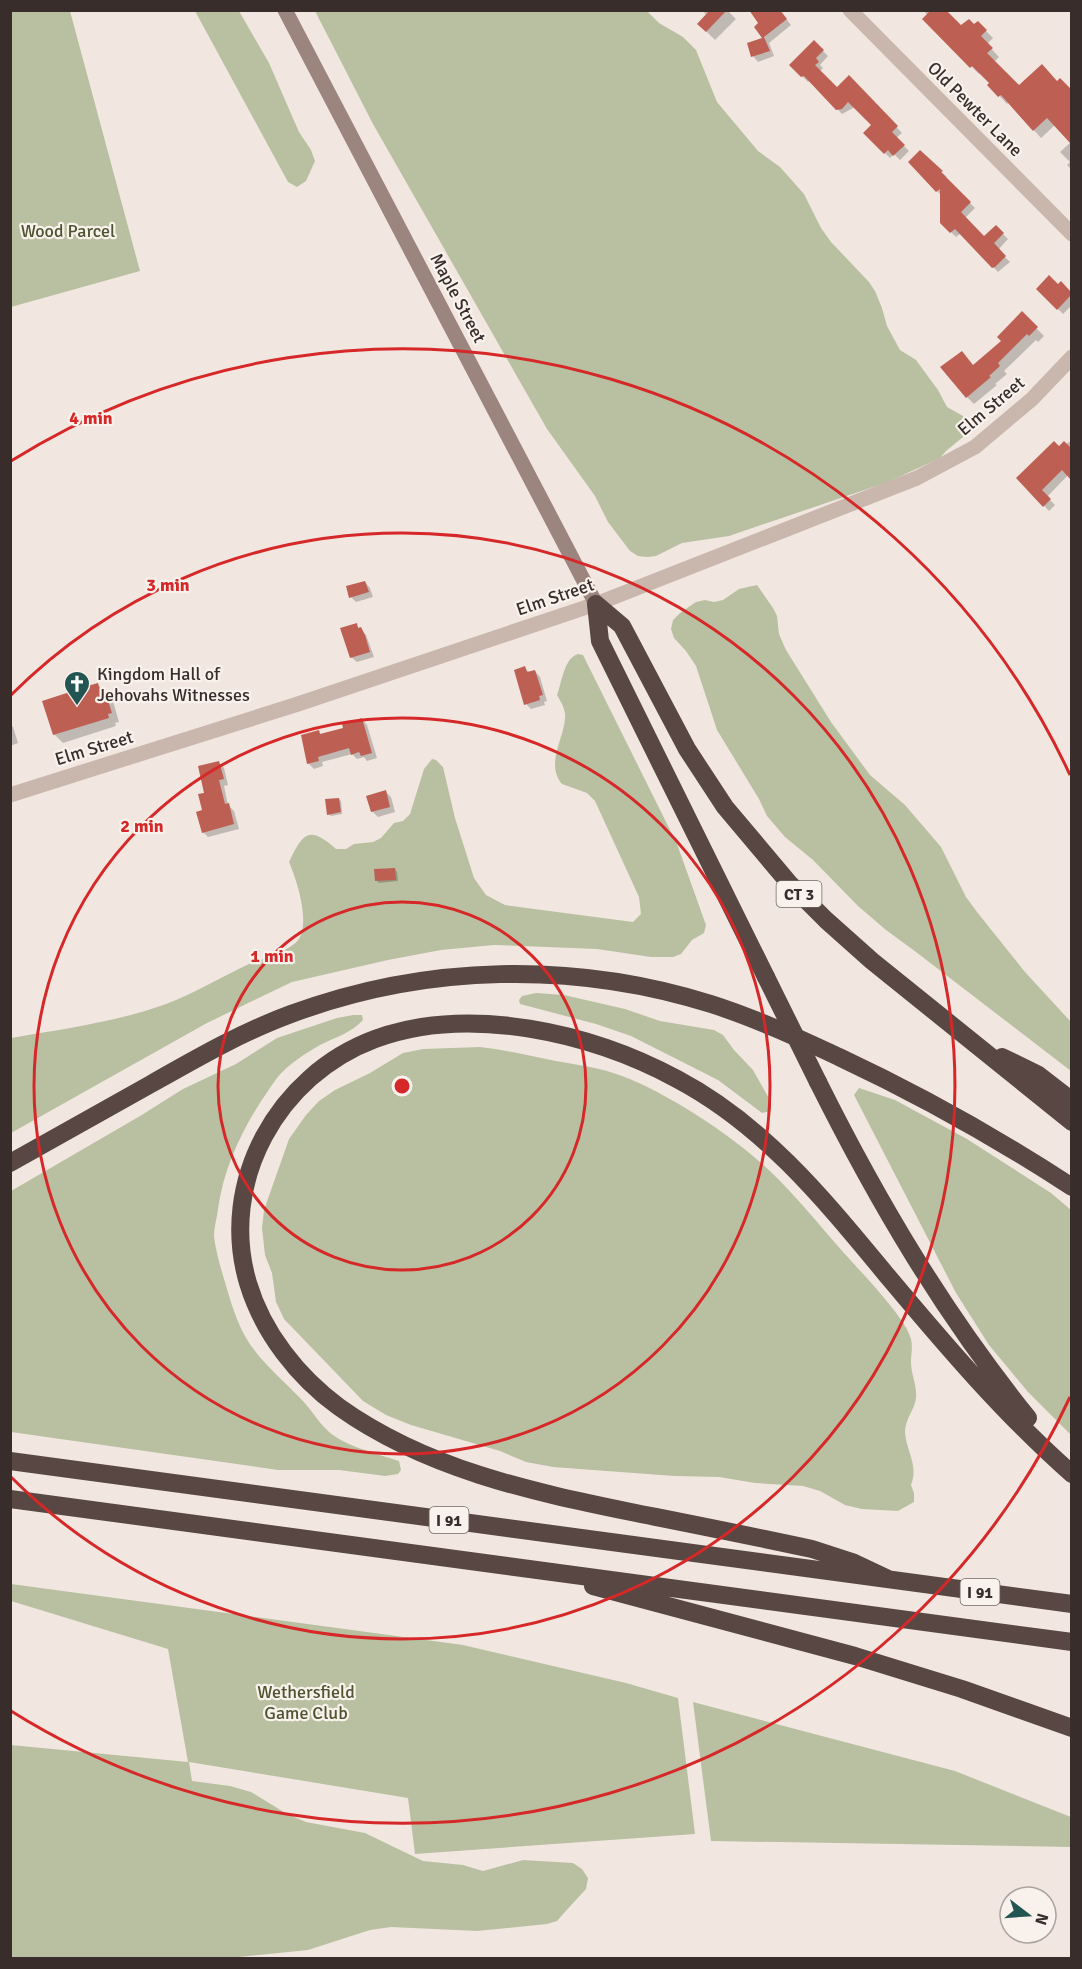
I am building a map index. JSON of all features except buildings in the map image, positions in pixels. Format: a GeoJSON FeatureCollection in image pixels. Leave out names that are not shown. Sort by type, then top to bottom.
{"type":"FeatureCollection","features":[{"type":"Feature","properties":{"kind":"highway","name":"CT 3"},"geometry":{"type":"LineString","coordinates":[[596,604],[600,641],[818,1082],[873,1187],[933,1290],[1013,1400],[1071,1470]]}},
{"type":"Feature","properties":{"kind":"highway","name":"CT 3"},"geometry":{"type":"LineString","coordinates":[[596,604],[622,626],[687,749],[725,807],[766,858],[853,946],[1071,1122]]}},
{"type":"Feature","properties":{"kind":"highway"},"geometry":{"type":"LineString","coordinates":[[10,1164],[216,1047],[292,1013],[405,982],[460,976],[523,974],[571,976],[640,986],[712,1005],[754,1020],[914,1094],[993,1138],[1071,1187]]}},
{"type":"Feature","properties":{"kind":"highway"},"geometry":{"type":"LineString","coordinates":[[888,1580],[852,1563],[812,1549],[548,1495],[485,1478],[448,1465],[395,1440],[355,1417],[330,1399],[292,1363],[268,1330],[250,1289],[242,1254],[241,1214],[250,1171],[266,1131],[287,1101],[313,1074],[350,1050],[388,1034],[436,1025],[486,1024],[538,1031],[604,1048],[659,1070],[699,1091],[729,1111],[789,1163],[832,1209],[977,1380],[1071,1474]]}},
{"type":"Feature","properties":{"kind":"highway"},"geometry":{"type":"LineString","coordinates":[[986,1052],[1029,1069],[1071,1101]]}},
{"type":"Feature","properties":{"kind":"highway","name":"I 91"},"geometry":{"type":"LineString","coordinates":[[10,1461],[1071,1604]]}},
{"type":"Feature","properties":{"kind":"highway","name":"I 91"},"geometry":{"type":"LineString","coordinates":[[10,1499],[1071,1642]]}},
{"type":"Feature","properties":{"kind":"highway"},"geometry":{"type":"LineString","coordinates":[[555,1572],[619,1594],[855,1656],[963,1689],[1071,1728]]}},
{"type":"Feature","properties":{"kind":"main road","name":"Maple Street"},"geometry":{"type":"LineString","coordinates":[[285,10],[596,604]]}},
{"type":"Feature","properties":{"kind":"street","name":"Old Pewter Lane"},"geometry":{"type":"LineString","coordinates":[[850,10],[1071,234]]}},
{"type":"Feature","properties":{"kind":"street","name":"Elm Street"},"geometry":{"type":"LineString","coordinates":[[10,795],[298,704],[596,604],[917,478],[944,466],[975,447],[1003,425],[1032,399],[1071,357]]}},
{"type":"Feature","properties":{"kind":"green space","name":"Wood Parcel"},"geometry":{"type":"Polygon","coordinates":[[[11,10],[70,11],[140,271],[11,307],[11,10]]]}},
{"type":"Feature","properties":{"kind":"green space"},"geometry":{"type":"Polygon","coordinates":[[[195,11],[239,11],[269,63],[299,132],[311,150],[315,161],[306,181],[297,187],[288,182],[195,11]]]}},
{"type":"Feature","properties":{"kind":"green space"},"geometry":{"type":"Polygon","coordinates":[[[315,11],[647,11],[659,23],[683,37],[696,50],[717,102],[758,151],[780,167],[804,194],[821,228],[831,242],[875,291],[887,326],[900,350],[916,360],[938,390],[947,407],[963,416],[969,423],[968,433],[940,458],[888,482],[729,536],[682,543],[656,556],[638,556],[630,551],[608,522],[595,496],[547,429],[373,124],[315,11]]]}},
{"type":"Feature","properties":{"kind":"green space"},"geometry":{"type":"Polygon","coordinates":[[[757,585],[777,616],[779,634],[786,650],[831,722],[870,775],[905,805],[941,847],[966,897],[977,912],[1025,972],[1071,1022],[1071,1071],[886,930],[858,906],[813,860],[785,837],[767,816],[717,730],[696,666],[674,638],[671,629],[673,620],[696,602],[723,600],[739,589],[757,585]]]}},
{"type":"Feature","properties":{"kind":"green space"},"geometry":{"type":"Polygon","coordinates":[[[583,655],[677,844],[706,925],[704,933],[692,940],[681,954],[673,957],[651,957],[597,949],[494,945],[441,950],[292,982],[207,1023],[11,1133],[11,1038],[128,1016],[166,1004],[291,946],[300,937],[303,920],[298,889],[289,862],[298,844],[313,835],[327,841],[336,849],[346,849],[354,844],[373,842],[381,838],[394,823],[403,821],[410,814],[424,769],[432,759],[443,767],[455,818],[474,878],[486,895],[505,905],[633,922],[641,914],[639,897],[595,801],[587,793],[562,784],[555,768],[565,715],[557,695],[567,665],[573,656],[583,655]]]}},
{"type":"Feature","properties":{"kind":"green space"},"geometry":{"type":"Polygon","coordinates":[[[536,993],[564,995],[625,1009],[660,1021],[714,1030],[723,1035],[753,1070],[771,1102],[771,1111],[762,1113],[718,1080],[631,1036],[596,1024],[520,1004],[519,1000],[522,996],[536,993]]]}},
{"type":"Feature","properties":{"kind":"green space"},"geometry":{"type":"Polygon","coordinates":[[[353,1015],[362,1015],[363,1020],[348,1032],[320,1045],[291,1064],[277,1078],[257,1108],[239,1140],[226,1173],[214,1236],[219,1263],[235,1313],[255,1351],[328,1431],[352,1445],[399,1461],[401,1470],[398,1474],[385,1476],[339,1470],[278,1470],[11,1432],[11,1191],[183,1089],[236,1064],[277,1038],[353,1015]]]}},
{"type":"Feature","properties":{"kind":"green space"},"geometry":{"type":"Polygon","coordinates":[[[480,1047],[598,1069],[640,1084],[660,1093],[721,1131],[781,1182],[882,1295],[901,1319],[912,1342],[911,1366],[916,1398],[905,1432],[914,1471],[911,1485],[914,1502],[898,1511],[862,1509],[845,1505],[820,1491],[803,1486],[755,1483],[719,1477],[553,1467],[526,1462],[500,1451],[411,1425],[386,1415],[363,1401],[284,1319],[276,1302],[272,1273],[265,1255],[262,1228],[264,1210],[289,1139],[306,1115],[319,1101],[335,1090],[403,1053],[423,1049],[480,1047]]]}},
{"type":"Feature","properties":{"kind":"green space"},"geometry":{"type":"Polygon","coordinates":[[[859,1088],[895,1100],[967,1139],[1051,1193],[1071,1210],[1071,1435],[1028,1392],[989,1345],[956,1293],[854,1095],[859,1088]]]}},
{"type":"Feature","properties":{"kind":"green space","name":"Wethersfield Game Club"},"geometry":{"type":"Polygon","coordinates":[[[11,1584],[463,1645],[626,1683],[678,1698],[695,1834],[415,1854],[408,1798],[189,1762],[192,1781],[230,1786],[251,1792],[287,1814],[306,1822],[365,1833],[423,1861],[463,1865],[483,1871],[523,1860],[573,1863],[582,1869],[588,1878],[586,1889],[557,1921],[547,1924],[477,1931],[391,1927],[370,1930],[308,1950],[229,1958],[11,1958],[11,1745],[188,1762],[168,1649],[11,1601],[11,1584]]]}},
{"type":"Feature","properties":{"kind":"green space"},"geometry":{"type":"Polygon","coordinates":[[[693,1702],[955,1771],[1071,1817],[1071,1847],[711,1841],[693,1702]]]}},
{"type":"Feature","properties":{"kind":"place","name":"Kingdom Hall of Jehovahs Witnesses"},"geometry":{"type":"Point","coordinates":[77,707]}}]}
